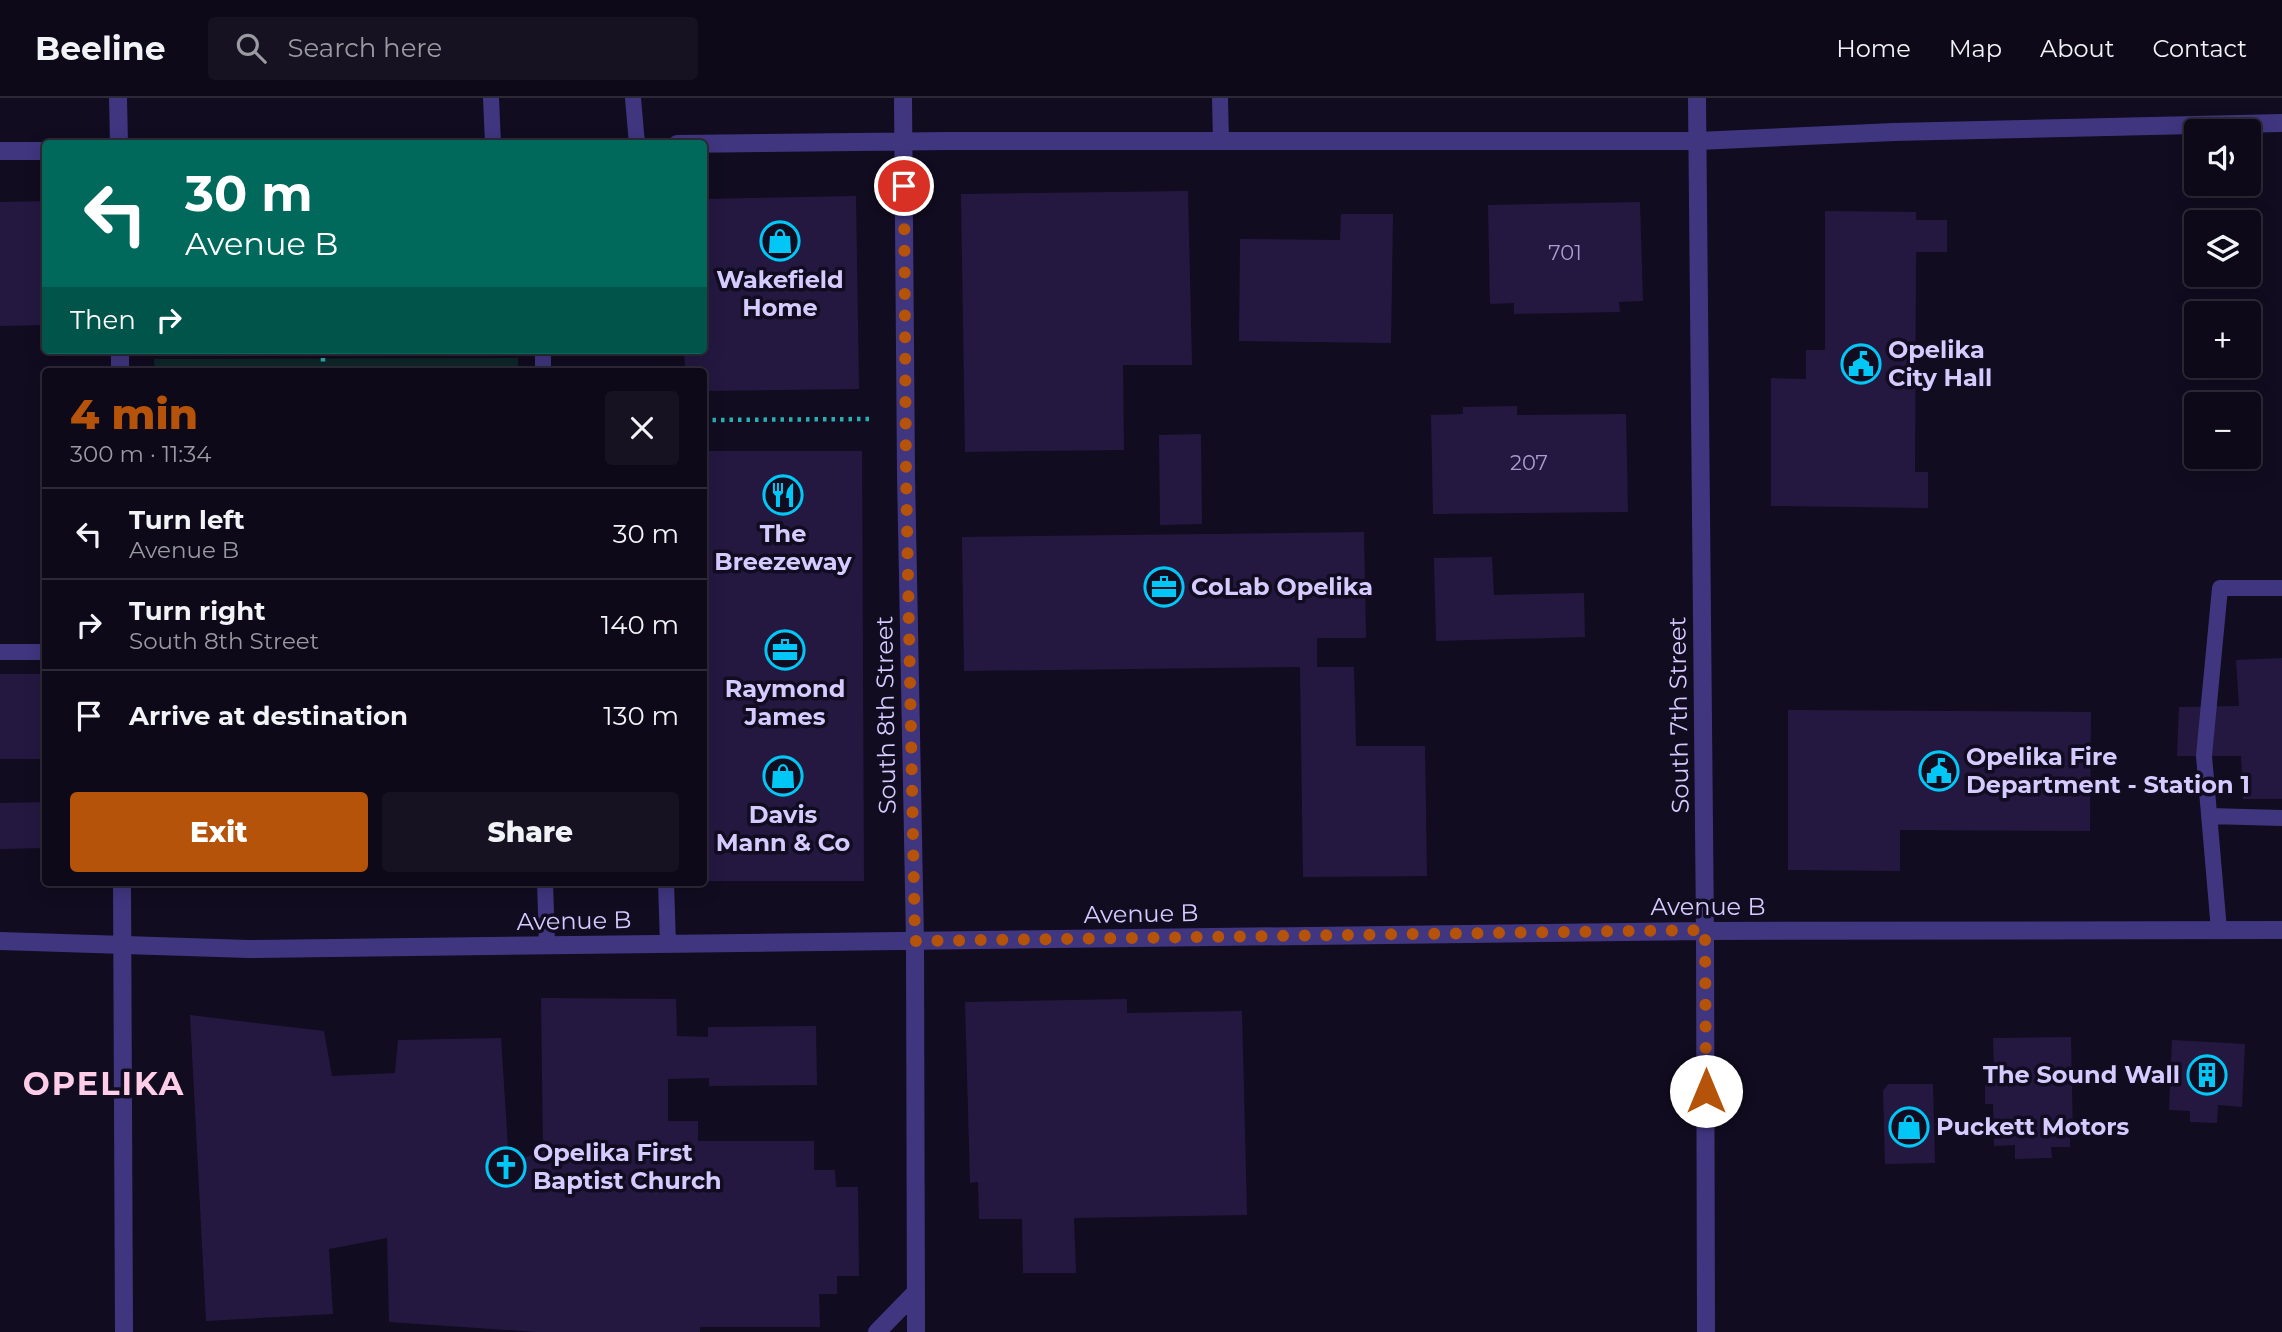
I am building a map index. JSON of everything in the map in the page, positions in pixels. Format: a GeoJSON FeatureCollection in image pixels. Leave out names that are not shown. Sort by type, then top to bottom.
{"type":"FeatureCollection","features":[{"type":"Feature","properties":{"kind":"street"},"geometry":{"type":"LineString","coordinates":[[118,98],[119,140]]}},
{"type":"Feature","properties":{"kind":"street","name":"South 8th Street"},"geometry":{"type":"LineString","coordinates":[[903,98],[906,474],[915,941],[916,1332]]}},
{"type":"Feature","properties":{"kind":"street","name":"South 7th Street"},"geometry":{"type":"LineString","coordinates":[[1697,98],[1706,1332]]}},
{"type":"Feature","properties":{"kind":"street"},"geometry":{"type":"LineString","coordinates":[[707,144],[1698,141],[1894,132],[2282,123]]}},
{"type":"Feature","properties":{"kind":"street"},"geometry":{"type":"LineString","coordinates":[[0,151],[42,151]]}},
{"type":"Feature","properties":{"kind":"street"},"geometry":{"type":"LineString","coordinates":[[122,886],[124,1332]]}},
{"type":"Feature","properties":{"kind":"street","name":"Avenue B"},"geometry":{"type":"LineString","coordinates":[[0,942],[249,949],[1705,930],[2282,930]]}},
{"type":"Feature","properties":{"kind":"street"},"geometry":{"type":"LineString","coordinates":[[877,1332],[916,1292]]}},
{"type":"Feature","properties":{"kind":"lane"},"geometry":{"type":"LineString","coordinates":[[491,98],[493,140]]}},
{"type":"Feature","properties":{"kind":"lane"},"geometry":{"type":"LineString","coordinates":[[633,98],[637,140]]}},
{"type":"Feature","properties":{"kind":"lane"},"geometry":{"type":"LineString","coordinates":[[1220,98],[1221,142]]}},
{"type":"Feature","properties":{"kind":"lane"},"geometry":{"type":"LineString","coordinates":[[2219,930],[2204,756],[2220,588],[2282,588]]}},
{"type":"Feature","properties":{"kind":"lane"},"geometry":{"type":"LineString","coordinates":[[0,652],[42,652]]}},
{"type":"Feature","properties":{"kind":"lane"},"geometry":{"type":"LineString","coordinates":[[2209,816],[2282,818]]}},
{"type":"Feature","properties":{"kind":"lane"},"geometry":{"type":"LineString","coordinates":[[545,886],[547,945]]}},
{"type":"Feature","properties":{"kind":"lane"},"geometry":{"type":"LineString","coordinates":[[666,886],[668,944]]}},
{"type":"Feature","properties":{"kind":"path"},"geometry":{"type":"LineString","coordinates":[[323,358],[323,368]]}},
{"type":"Feature","properties":{"kind":"path"},"geometry":{"type":"LineString","coordinates":[[707,421],[871,419]]}},
{"type":"Feature","properties":{"kind":"green space"},"geometry":{"type":"Polygon","coordinates":[[[518,358],[518,368],[155,368],[154,359],[518,358]]]}},
{"type":"Feature","properties":{"kind":"building"},"geometry":{"type":"Polygon","coordinates":[[[1188,191],[1192,365],[1123,365],[1124,450],[965,452],[961,194],[1188,191]]]}},
{"type":"Feature","properties":{"kind":"building"},"geometry":{"type":"Polygon","coordinates":[[[856,196],[859,389],[707,391],[707,368],[685,368],[684,354],[707,354],[707,199],[856,196]]]}},
{"type":"Feature","properties":{"kind":"building"},"geometry":{"type":"Polygon","coordinates":[[[42,201],[42,325],[0,326],[0,202],[42,201]]]}},
{"type":"Feature","properties":{"kind":"building"},"geometry":{"type":"Polygon","coordinates":[[[1640,202],[1643,301],[1619,302],[1620,312],[1514,314],[1514,303],[1490,304],[1488,205],[1640,202]]]}},
{"type":"Feature","properties":{"kind":"building","name":"Opelika City Hall"},"geometry":{"type":"Polygon","coordinates":[[[1825,211],[1916,212],[1916,220],[1947,220],[1947,252],[1916,252],[1915,472],[1928,472],[1928,508],[1771,506],[1771,378],[1806,379],[1806,350],[1825,350],[1825,211]]]}},
{"type":"Feature","properties":{"kind":"building"},"geometry":{"type":"Polygon","coordinates":[[[1341,214],[1393,214],[1391,343],[1239,341],[1240,239],[1340,240],[1341,214]]]}},
{"type":"Feature","properties":{"kind":"building"},"geometry":{"type":"Polygon","coordinates":[[[1517,406],[1517,415],[1626,414],[1628,512],[1433,514],[1431,415],[1463,414],[1463,407],[1517,406]]]}},
{"type":"Feature","properties":{"kind":"building"},"geometry":{"type":"Polygon","coordinates":[[[1201,434],[1202,524],[1160,525],[1159,435],[1201,434]]]}},
{"type":"Feature","properties":{"kind":"building"},"geometry":{"type":"Polygon","coordinates":[[[707,451],[862,451],[864,881],[707,881],[707,451]]]}},
{"type":"Feature","properties":{"kind":"building","name":"CoLab Opelika"},"geometry":{"type":"Polygon","coordinates":[[[1364,532],[1366,638],[1317,638],[1317,667],[1354,667],[1356,746],[1425,746],[1427,876],[1303,877],[1300,667],[964,671],[962,537],[1364,532]]]}},
{"type":"Feature","properties":{"kind":"building"},"geometry":{"type":"Polygon","coordinates":[[[1492,557],[1494,595],[1584,593],[1585,637],[1436,641],[1434,558],[1492,557]]]}},
{"type":"Feature","properties":{"kind":"building"},"geometry":{"type":"Polygon","coordinates":[[[2282,658],[2282,799],[2243,799],[2241,756],[2177,756],[2179,707],[2239,706],[2236,660],[2282,658]]]}},
{"type":"Feature","properties":{"kind":"building"},"geometry":{"type":"Polygon","coordinates":[[[0,674],[42,674],[42,759],[0,759],[0,674]]]}},
{"type":"Feature","properties":{"kind":"building","name":"Opelika Fire Department - Station 1"},"geometry":{"type":"Polygon","coordinates":[[[1788,710],[2091,712],[2090,831],[1900,830],[1900,871],[1788,870],[1788,710]]]}},
{"type":"Feature","properties":{"kind":"building"},"geometry":{"type":"Polygon","coordinates":[[[42,802],[42,848],[0,849],[0,803],[42,802]]]}},
{"type":"Feature","properties":{"kind":"building","name":"Opelika First Baptist Church"},"geometry":{"type":"Polygon","coordinates":[[[541,998],[676,999],[677,1036],[708,1037],[708,1027],[816,1026],[817,1085],[709,1086],[709,1078],[668,1079],[668,1121],[698,1121],[698,1141],[814,1141],[814,1170],[835,1170],[836,1187],[858,1187],[859,1276],[837,1276],[837,1294],[819,1294],[820,1327],[700,1327],[700,1332],[537,1332],[389,1322],[387,1238],[329,1249],[333,1314],[206,1321],[190,1015],[324,1031],[332,1076],[395,1073],[398,1040],[501,1038],[509,1163],[543,1151],[541,998]]]}},
{"type":"Feature","properties":{"kind":"building"},"geometry":{"type":"Polygon","coordinates":[[[1127,999],[1127,1013],[1242,1011],[1247,1215],[1074,1218],[1076,1273],[1023,1273],[1022,1219],[979,1219],[978,1182],[970,1183],[965,1002],[1127,999]]]}},
{"type":"Feature","properties":{"kind":"building"},"geometry":{"type":"Polygon","coordinates":[[[2071,1037],[2073,1135],[2070,1135],[2070,1147],[2051,1147],[2052,1158],[2015,1159],[2015,1145],[1994,1146],[1993,1104],[1985,1104],[1985,1071],[1994,1070],[1993,1038],[2071,1037]]]}},
{"type":"Feature","properties":{"kind":"building","name":"The Sound Wall"},"geometry":{"type":"Polygon","coordinates":[[[2172,1040],[2245,1044],[2242,1107],[2218,1105],[2217,1123],[2190,1122],[2190,1111],[2169,1110],[2172,1040]]]}},
{"type":"Feature","properties":{"kind":"building","name":"Puckett Motors"},"geometry":{"type":"Polygon","coordinates":[[[1888,1084],[1933,1084],[1935,1163],[1885,1164],[1883,1091],[1888,1084]]]}},
{"type":"Feature","properties":{"kind":"place","name":"Wakefield Home"},"geometry":{"type":"Point","coordinates":[780,241]}},
{"type":"Feature","properties":{"kind":"place","name":"Opelika City Hall"},"geometry":{"type":"Point","coordinates":[1861,364]}},
{"type":"Feature","properties":{"kind":"place","name":"The Breezeway"},"geometry":{"type":"Point","coordinates":[783,495]}},
{"type":"Feature","properties":{"kind":"place","name":"CoLab Opelika"},"geometry":{"type":"Point","coordinates":[1164,587]}},
{"type":"Feature","properties":{"kind":"place","name":"Raymond James"},"geometry":{"type":"Point","coordinates":[785,650]}},
{"type":"Feature","properties":{"kind":"place","name":"Opelika Fire Department - Station 1"},"geometry":{"type":"Point","coordinates":[1939,771]}},
{"type":"Feature","properties":{"kind":"place","name":"Davis Mann & Co"},"geometry":{"type":"Point","coordinates":[783,776]}},
{"type":"Feature","properties":{"kind":"place","name":"The Sound Wall"},"geometry":{"type":"Point","coordinates":[2207,1075]}},
{"type":"Feature","properties":{"kind":"place","name":"Puckett Motors"},"geometry":{"type":"Point","coordinates":[1909,1127]}},
{"type":"Feature","properties":{"kind":"place","name":"Opelika First Baptist Church"},"geometry":{"type":"Point","coordinates":[506,1167]}},
{"type":"Feature","properties":{"kind":"district","name":"OPELIKA"},"geometry":{"type":"Point","coordinates":[104,1084]}},
{"type":"Feature","properties":{"kind":"route"},"geometry":{"type":"LineString","coordinates":[[904,186],[906,474],[915,941],[1705,930],[1706,1091]]}}]}
